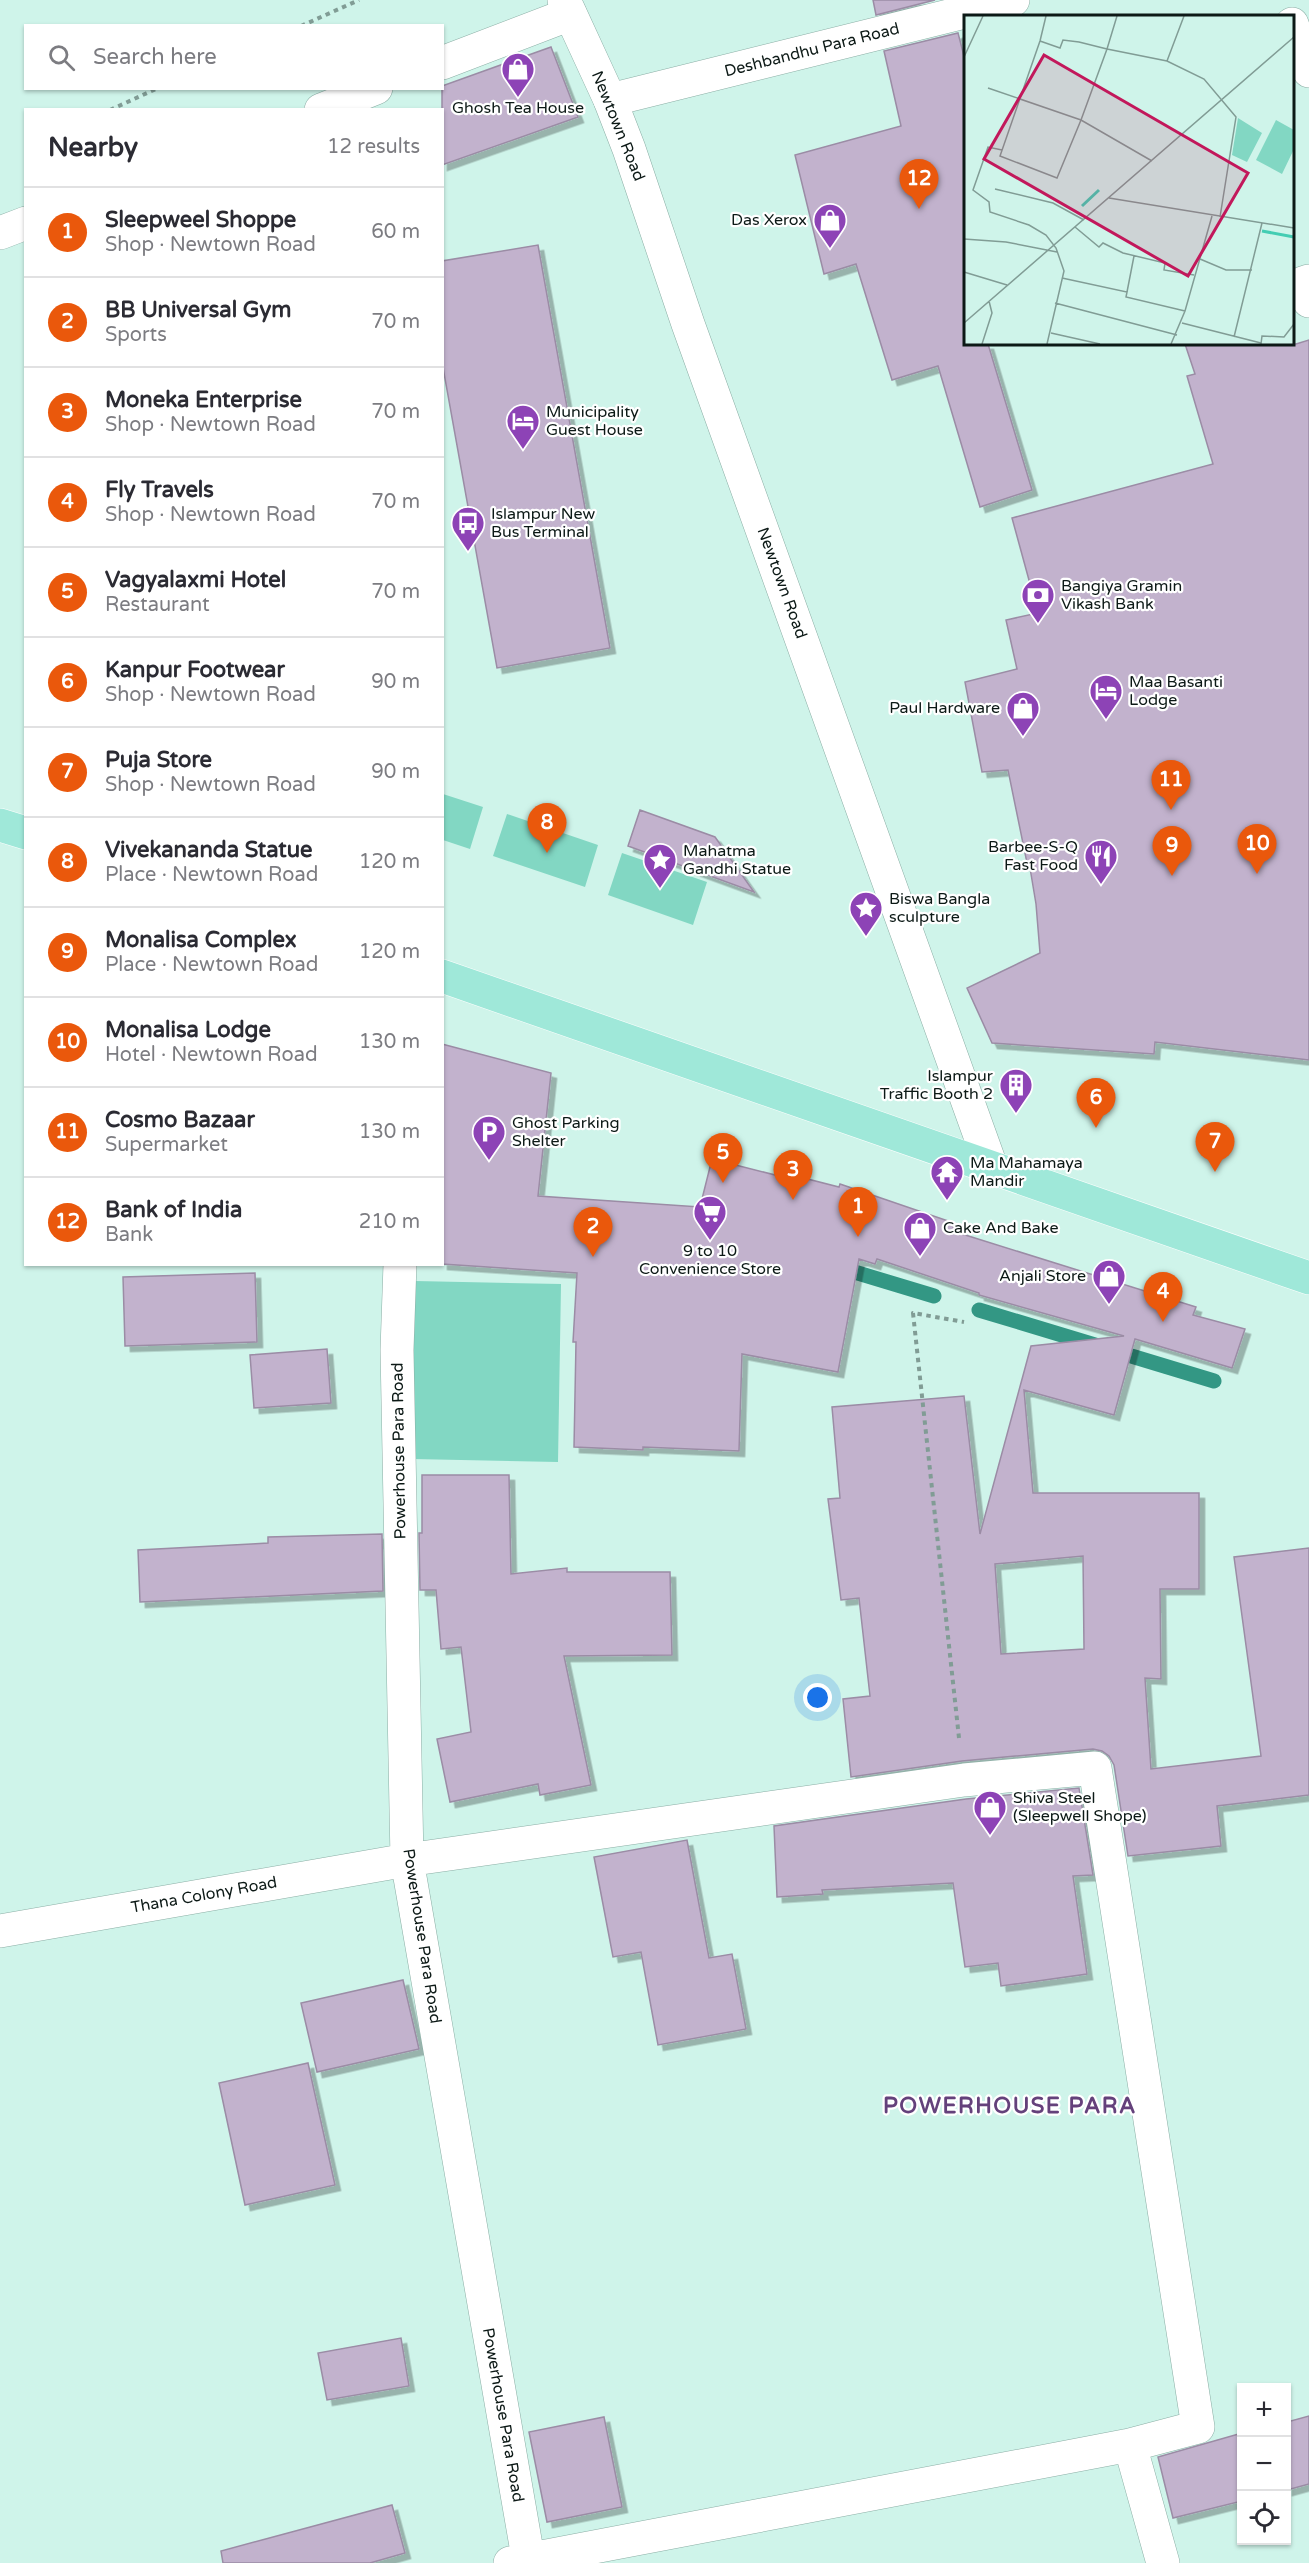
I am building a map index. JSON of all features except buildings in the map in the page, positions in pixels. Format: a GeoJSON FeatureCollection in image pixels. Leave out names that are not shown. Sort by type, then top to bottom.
{"type":"FeatureCollection","features":[{"type":"Feature","properties":{"kind":"main road"},"geometry":{"type":"LineString","coordinates":[[0,825],[24,832]]}},
{"type":"Feature","properties":{"kind":"main road"},"geometry":{"type":"LineString","coordinates":[[444,977],[1309,1278]]}},
{"type":"Feature","properties":{"kind":"street","name":"Deshbandhu Para Road"},"geometry":{"type":"LineString","coordinates":[[610,100],[1013,0]]}},
{"type":"Feature","properties":{"kind":"street"},"geometry":{"type":"LineString","coordinates":[[1284,0],[1290,15]]}},
{"type":"Feature","properties":{"kind":"street","name":"Newtown Road"},"geometry":{"type":"LineString","coordinates":[[567,7],[610,100],[629,149],[692,335],[992,1169]]}},
{"type":"Feature","properties":{"kind":"street"},"geometry":{"type":"LineString","coordinates":[[444,62],[567,7]]}},
{"type":"Feature","properties":{"kind":"street"},"geometry":{"type":"LineString","coordinates":[[1294,27],[1309,71]]}},
{"type":"Feature","properties":{"kind":"street"},"geometry":{"type":"LineString","coordinates":[[326,108],[371,90]]}},
{"type":"Feature","properties":{"kind":"street"},"geometry":{"type":"LineString","coordinates":[[0,233],[24,224]]}},
{"type":"Feature","properties":{"kind":"street"},"geometry":{"type":"LineString","coordinates":[[1309,281],[1303,283],[1309,301]]}},
{"type":"Feature","properties":{"kind":"street","name":"Powerhouse Para Road"},"geometry":{"type":"LineString","coordinates":[[400,1266],[398,1350],[407,1860],[523,2562]]}},
{"type":"Feature","properties":{"kind":"street","name":"Thana Colony Road"},"geometry":{"type":"LineString","coordinates":[[0,1931],[407,1860],[964,1780],[1095,1768],[1198,2427],[1130,2445]]}},
{"type":"Feature","properties":{"kind":"street"},"geometry":{"type":"LineString","coordinates":[[523,2562],[1130,2445],[1163,2563]]}},
{"type":"Feature","properties":{"kind":"path"},"geometry":{"type":"LineString","coordinates":[[305,24],[359,0]]}},
{"type":"Feature","properties":{"kind":"path"},"geometry":{"type":"LineString","coordinates":[[114,108],[154,90]]}},
{"type":"Feature","properties":{"kind":"path"},"geometry":{"type":"LineString","coordinates":[[964,1322],[914,1313],[964,1780]]}},
{"type":"Feature","properties":{"kind":"green space"},"geometry":{"type":"Polygon","coordinates":[[[444,794],[483,807],[470,849],[444,840],[444,794]]]}},
{"type":"Feature","properties":{"kind":"green space"},"geometry":{"type":"Polygon","coordinates":[[[507,814],[598,845],[585,887],[493,856],[507,814]]]}},
{"type":"Feature","properties":{"kind":"green space"},"geometry":{"type":"Polygon","coordinates":[[[622,853],[707,882],[693,925],[608,895],[622,853]]]}},
{"type":"Feature","properties":{"kind":"green space"},"geometry":{"type":"Polygon","coordinates":[[[415,1281],[561,1284],[558,1462],[412,1459],[415,1281]]]}},
{"type":"Feature","properties":{"kind":"waterway"},"geometry":{"type":"LineString","coordinates":[[838,1267],[934,1296]]}},
{"type":"Feature","properties":{"kind":"waterway"},"geometry":{"type":"LineString","coordinates":[[979,1310],[1214,1381]]}},
{"type":"Feature","properties":{"kind":"place","name":"Ghosh Tea House"},"geometry":{"type":"Point","coordinates":[518,98]}},
{"type":"Feature","properties":{"kind":"place","name":"Bank of India"},"geometry":{"type":"Point","coordinates":[919,209]}},
{"type":"Feature","properties":{"kind":"place","name":"Das Xerox"},"geometry":{"type":"Point","coordinates":[830,249]}},
{"type":"Feature","properties":{"kind":"place","name":"Municipality Guest House"},"geometry":{"type":"Point","coordinates":[523,450]}},
{"type":"Feature","properties":{"kind":"place","name":"Islampur New Bus Terminal"},"geometry":{"type":"Point","coordinates":[468,552]}},
{"type":"Feature","properties":{"kind":"place","name":"Bangiya Gramin Vikash Bank"},"geometry":{"type":"Point","coordinates":[1038,624]}},
{"type":"Feature","properties":{"kind":"place","name":"Maa Basanti Lodge"},"geometry":{"type":"Point","coordinates":[1106,720]}},
{"type":"Feature","properties":{"kind":"place","name":"Paul Hardware"},"geometry":{"type":"Point","coordinates":[1023,737]}},
{"type":"Feature","properties":{"kind":"place","name":"Cosmo Bazaar"},"geometry":{"type":"Point","coordinates":[1171,810]}},
{"type":"Feature","properties":{"kind":"place","name":"Vivekananda Statue"},"geometry":{"type":"Point","coordinates":[547,853]}},
{"type":"Feature","properties":{"kind":"place","name":"Monalisa Lodge"},"geometry":{"type":"Point","coordinates":[1257,874]}},
{"type":"Feature","properties":{"kind":"place","name":"Monalisa Complex"},"geometry":{"type":"Point","coordinates":[1172,876]}},
{"type":"Feature","properties":{"kind":"place","name":"Barbee-S-Q Fast Food"},"geometry":{"type":"Point","coordinates":[1101,885]}},
{"type":"Feature","properties":{"kind":"place","name":"Mahatma Gandhi Statue"},"geometry":{"type":"Point","coordinates":[660,889]}},
{"type":"Feature","properties":{"kind":"place","name":"Biswa Bangla sculpture"},"geometry":{"type":"Point","coordinates":[866,937]}},
{"type":"Feature","properties":{"kind":"place","name":"Islampur Traffic Booth 2"},"geometry":{"type":"Point","coordinates":[1016,1114]}},
{"type":"Feature","properties":{"kind":"place","name":"Kanpur Footwear"},"geometry":{"type":"Point","coordinates":[1096,1128]}},
{"type":"Feature","properties":{"kind":"place","name":"Ghost Parking Shelter"},"geometry":{"type":"Point","coordinates":[489,1161]}},
{"type":"Feature","properties":{"kind":"place","name":"Puja Store"},"geometry":{"type":"Point","coordinates":[1215,1172]}},
{"type":"Feature","properties":{"kind":"place","name":"Vagyalaxmi Hotel"},"geometry":{"type":"Point","coordinates":[723,1183]}},
{"type":"Feature","properties":{"kind":"place","name":"Moneka Enterprise"},"geometry":{"type":"Point","coordinates":[793,1200]}},
{"type":"Feature","properties":{"kind":"place","name":"Ma Mahamaya Mandir"},"geometry":{"type":"Point","coordinates":[947,1201]}},
{"type":"Feature","properties":{"kind":"place","name":"Sleepweel Shoppe"},"geometry":{"type":"Point","coordinates":[858,1237]}},
{"type":"Feature","properties":{"kind":"place","name":"9 to 10 Convenience Store"},"geometry":{"type":"Point","coordinates":[710,1241]}},
{"type":"Feature","properties":{"kind":"place","name":"BB Universal Gym"},"geometry":{"type":"Point","coordinates":[593,1257]}},
{"type":"Feature","properties":{"kind":"place","name":"Cake And Bake"},"geometry":{"type":"Point","coordinates":[920,1257]}},
{"type":"Feature","properties":{"kind":"place","name":"Anjali Store"},"geometry":{"type":"Point","coordinates":[1109,1305]}},
{"type":"Feature","properties":{"kind":"place","name":"Fly Travels"},"geometry":{"type":"Point","coordinates":[1163,1322]}},
{"type":"Feature","properties":{"kind":"place","name":"Shiva Steel (Sleepwell Shope)"},"geometry":{"type":"Point","coordinates":[990,1836]}},
{"type":"Feature","properties":{"kind":"district","name":"POWERHOUSE PARA"},"geometry":{"type":"Point","coordinates":[1010,2106]}}]}
